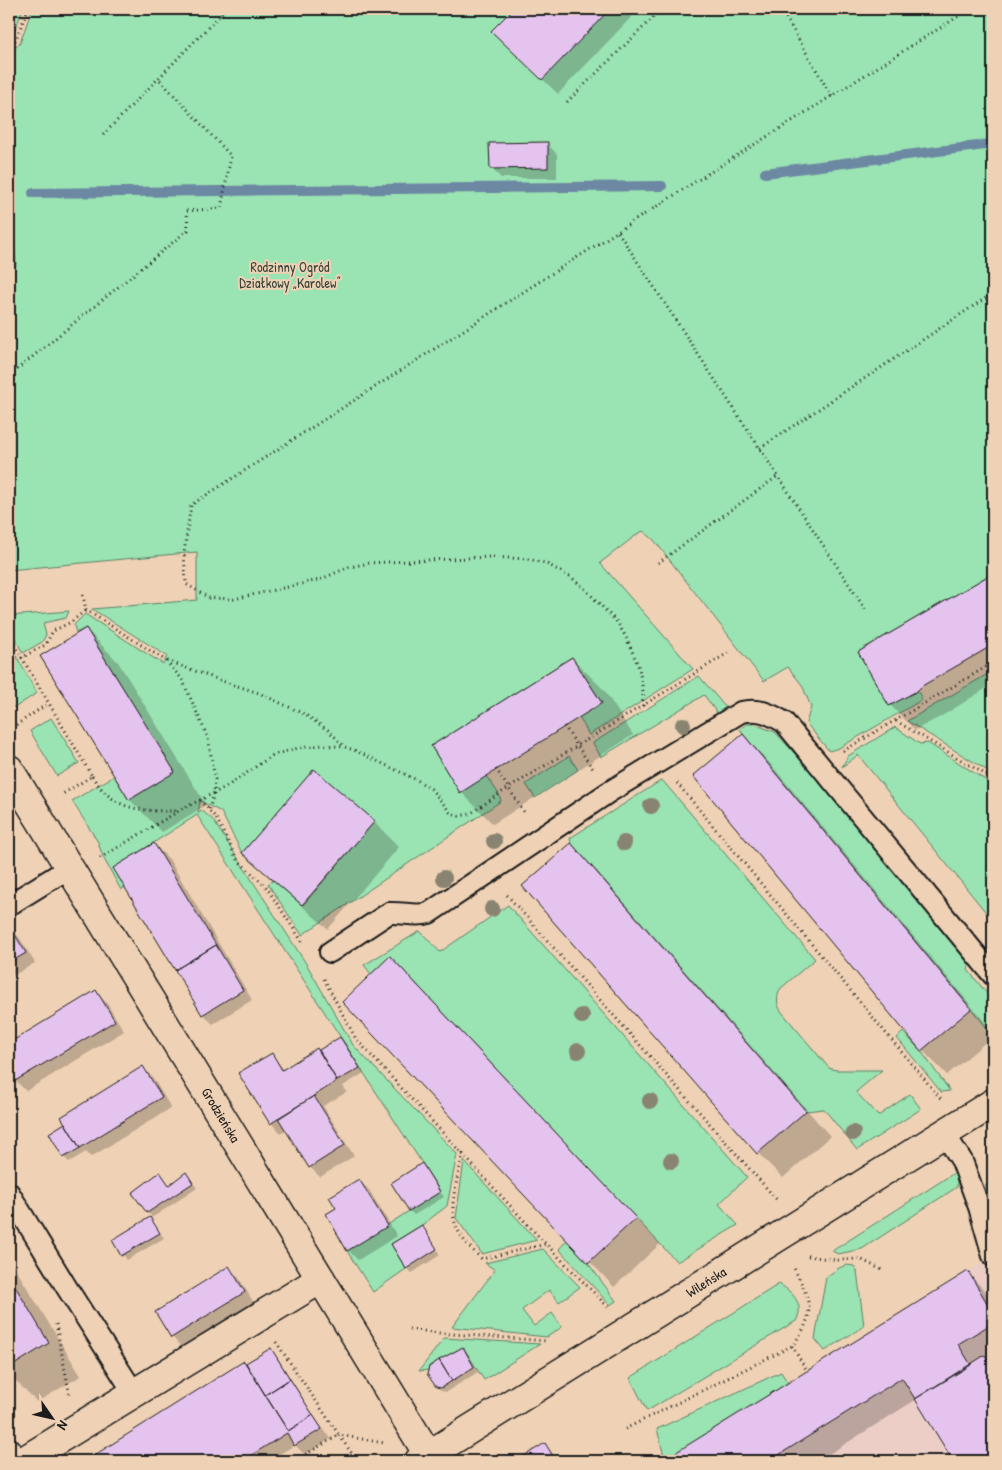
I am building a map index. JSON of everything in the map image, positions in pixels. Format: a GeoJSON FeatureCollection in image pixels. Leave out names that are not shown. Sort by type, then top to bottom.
{"type":"FeatureCollection","features":[{"type":"Feature","properties":{"kind":"street","name":"Grodzieńska"},"geometry":{"type":"LineString","coordinates":[[9,770],[321,1279],[426,1459]]}},
{"type":"Feature","properties":{"kind":"street","name":"Wileńska"},"geometry":{"type":"LineString","coordinates":[[426,1459],[623,1333],[993,1103]]}},
{"type":"Feature","properties":{"kind":"street"},"geometry":{"type":"LineString","coordinates":[[23,1461],[321,1279]]}},
{"type":"Feature","properties":{"kind":"lane"},"geometry":{"type":"LineString","coordinates":[[330,952],[389,913],[398,912],[420,916],[429,913],[609,792],[741,712],[751,710],[773,715],[784,722],[993,975]]}},
{"type":"Feature","properties":{"kind":"lane"},"geometry":{"type":"LineString","coordinates":[[9,905],[71,871]]}},
{"type":"Feature","properties":{"kind":"lane"},"geometry":{"type":"LineString","coordinates":[[944,1133],[962,1160],[979,1207],[993,1256]]}},
{"type":"Feature","properties":{"kind":"lane"},"geometry":{"type":"LineString","coordinates":[[9,1193],[134,1393]]}},
{"type":"Feature","properties":{"kind":"lane"},"geometry":{"type":"LineString","coordinates":[[9,1448],[18,1461]]}},
{"type":"Feature","properties":{"kind":"path"},"geometry":{"type":"LineString","coordinates":[[9,48],[15,41],[28,9]]}},
{"type":"Feature","properties":{"kind":"path"},"geometry":{"type":"LineString","coordinates":[[103,135],[226,9]]}},
{"type":"Feature","properties":{"kind":"path"},"geometry":{"type":"LineString","coordinates":[[566,102],[662,9]]}},
{"type":"Feature","properties":{"kind":"path"},"geometry":{"type":"LineString","coordinates":[[781,9],[832,96]]}},
{"type":"Feature","properties":{"kind":"path"},"geometry":{"type":"LineString","coordinates":[[643,706],[643,691],[639,668],[627,638],[617,622],[571,577],[545,564],[528,559],[489,557],[370,563],[349,567],[320,580],[234,599],[209,598],[186,584],[184,553],[191,505],[970,9]]}},
{"type":"Feature","properties":{"kind":"path"},"geometry":{"type":"LineString","coordinates":[[9,376],[188,230],[187,211],[220,208],[231,156],[158,78]]}},
{"type":"Feature","properties":{"kind":"path"},"geometry":{"type":"LineString","coordinates":[[618,232],[865,609]]}},
{"type":"Feature","properties":{"kind":"path"},"geometry":{"type":"LineString","coordinates":[[9,258],[9,268]]}},
{"type":"Feature","properties":{"kind":"path"},"geometry":{"type":"LineString","coordinates":[[760,448],[993,293]]}},
{"type":"Feature","properties":{"kind":"path"},"geometry":{"type":"LineString","coordinates":[[989,296],[993,302]]}},
{"type":"Feature","properties":{"kind":"path"},"geometry":{"type":"LineString","coordinates":[[658,563],[778,476]]}},
{"type":"Feature","properties":{"kind":"path"},"geometry":{"type":"LineString","coordinates":[[83,595],[86,610],[164,660],[259,693],[304,714],[328,730],[344,747]]}},
{"type":"Feature","properties":{"kind":"path"},"geometry":{"type":"LineString","coordinates":[[22,658],[45,644],[53,631],[71,622],[86,610]]}},
{"type":"Feature","properties":{"kind":"path"},"geometry":{"type":"LineString","coordinates":[[9,636],[99,788],[113,800],[129,808],[152,811],[180,811]]}},
{"type":"Feature","properties":{"kind":"path"},"geometry":{"type":"LineString","coordinates":[[71,871],[214,794],[273,755],[298,748],[323,745],[344,747],[417,780],[431,789],[450,812],[459,816],[470,814],[728,653]]}},
{"type":"Feature","properties":{"kind":"path"},"geometry":{"type":"LineString","coordinates":[[164,660],[182,679],[208,738],[215,779],[214,794],[209,809]]}},
{"type":"Feature","properties":{"kind":"path"},"geometry":{"type":"LineString","coordinates":[[819,765],[993,663]]}},
{"type":"Feature","properties":{"kind":"path"},"geometry":{"type":"LineString","coordinates":[[16,725],[49,703]]}},
{"type":"Feature","properties":{"kind":"path"},"geometry":{"type":"LineString","coordinates":[[895,720],[993,779]]}},
{"type":"Feature","properties":{"kind":"path"},"geometry":{"type":"LineString","coordinates":[[564,726],[609,792]]}},
{"type":"Feature","properties":{"kind":"path"},"geometry":{"type":"LineString","coordinates":[[659,762],[944,1103]]}},
{"type":"Feature","properties":{"kind":"path"},"geometry":{"type":"LineString","coordinates":[[496,769],[541,839]]}},
{"type":"Feature","properties":{"kind":"path"},"geometry":{"type":"LineString","coordinates":[[61,795],[92,776]]}},
{"type":"Feature","properties":{"kind":"path"},"geometry":{"type":"LineString","coordinates":[[200,800],[216,818],[238,859],[267,888],[304,945]]}},
{"type":"Feature","properties":{"kind":"path"},"geometry":{"type":"LineString","coordinates":[[488,874],[782,1205]]}},
{"type":"Feature","properties":{"kind":"path"},"geometry":{"type":"LineString","coordinates":[[319,970],[356,1039],[546,1244],[611,1310],[623,1333]]}},
{"type":"Feature","properties":{"kind":"path"},"geometry":{"type":"LineString","coordinates":[[463,1153],[452,1210],[457,1231],[473,1251],[482,1259],[546,1244]]}},
{"type":"Feature","properties":{"kind":"path"},"geometry":{"type":"LineString","coordinates":[[808,1256],[836,1260],[860,1259],[884,1271]]}},
{"type":"Feature","properties":{"kind":"path"},"geometry":{"type":"LineString","coordinates":[[625,1429],[792,1346],[800,1336],[807,1321],[810,1305],[806,1292],[793,1266]]}},
{"type":"Feature","properties":{"kind":"path"},"geometry":{"type":"LineString","coordinates":[[56,1322],[56,1331],[77,1427]]}},
{"type":"Feature","properties":{"kind":"path"},"geometry":{"type":"LineString","coordinates":[[410,1329],[439,1333],[550,1341]]}},
{"type":"Feature","properties":{"kind":"path"},"geometry":{"type":"LineString","coordinates":[[274,1338],[357,1461]]}},
{"type":"Feature","properties":{"kind":"path"},"geometry":{"type":"LineString","coordinates":[[792,1346],[807,1371]]}},
{"type":"Feature","properties":{"kind":"path"},"geometry":{"type":"LineString","coordinates":[[294,1461],[339,1435],[390,1444]]}},
{"type":"Feature","properties":{"kind":"shaded area"},"geometry":{"type":"Polygon","coordinates":[[[993,1256],[993,1461],[662,1461],[788,1383],[993,1256]]]}},
{"type":"Feature","properties":{"kind":"green space"},"geometry":{"type":"Polygon","coordinates":[[[10,9],[23,9],[9,44],[9,11],[10,9]]]}},
{"type":"Feature","properties":{"kind":"green space","name":"Rodzinny Ogród Działkowy „Karolew”"},"geometry":{"type":"Polygon","coordinates":[[[32,9],[993,9],[993,573],[858,652],[889,705],[917,691],[922,698],[920,701],[839,748],[829,751],[806,723],[811,707],[802,685],[788,667],[764,681],[654,540],[643,531],[600,563],[693,669],[589,735],[579,717],[602,703],[572,657],[431,746],[460,792],[486,776],[499,794],[501,801],[302,935],[268,884],[274,880],[303,905],[375,821],[314,770],[242,853],[221,812],[200,801],[198,814],[201,810],[213,820],[307,965],[353,1045],[457,1154],[447,1206],[422,1225],[391,1244],[406,1269],[373,1292],[347,1251],[440,1191],[197,815],[114,868],[125,887],[121,890],[103,857],[98,842],[72,801],[114,776],[129,800],[174,772],[86,628],[76,633],[74,625],[85,614],[163,664],[167,656],[92,609],[197,600],[197,552],[9,570],[9,296],[16,264],[9,169],[9,54],[20,43],[32,9]]]}},
{"type":"Feature","properties":{"kind":"green space"},"geometry":{"type":"Polygon","coordinates":[[[69,611],[66,618],[43,623],[46,635],[42,642],[23,653],[9,627],[9,616],[69,611]]]}},
{"type":"Feature","properties":{"kind":"green space"},"geometry":{"type":"Polygon","coordinates":[[[9,643],[37,693],[14,708],[9,701],[9,643]]]}},
{"type":"Feature","properties":{"kind":"green space"},"geometry":{"type":"Polygon","coordinates":[[[993,671],[993,774],[907,721],[993,671]]]}},
{"type":"Feature","properties":{"kind":"green space"},"geometry":{"type":"Polygon","coordinates":[[[699,676],[726,708],[717,713],[704,695],[601,757],[593,743],[699,676]]]}},
{"type":"Feature","properties":{"kind":"green space"},"geometry":{"type":"Polygon","coordinates":[[[51,718],[79,763],[57,776],[30,731],[51,718]]]}},
{"type":"Feature","properties":{"kind":"green space"},"geometry":{"type":"Polygon","coordinates":[[[747,724],[754,724],[775,732],[821,782],[971,959],[968,970],[993,1001],[993,1035],[743,734],[740,729],[747,724]]]}},
{"type":"Feature","properties":{"kind":"green space"},"geometry":{"type":"Polygon","coordinates":[[[895,727],[920,744],[928,743],[993,785],[993,921],[858,755],[842,767],[848,756],[895,727]]]}},
{"type":"Feature","properties":{"kind":"green space"},"geometry":{"type":"Polygon","coordinates":[[[569,756],[578,770],[535,798],[526,784],[569,756]]]}},
{"type":"Feature","properties":{"kind":"green space"},"geometry":{"type":"Polygon","coordinates":[[[662,780],[815,959],[780,989],[778,1005],[781,1011],[829,1068],[836,1070],[882,1070],[856,1092],[878,1116],[910,1094],[921,1109],[857,1150],[824,1109],[806,1111],[571,843],[570,838],[662,780]]]}},
{"type":"Feature","properties":{"kind":"green space"},"geometry":{"type":"Polygon","coordinates":[[[508,905],[747,1177],[719,1204],[738,1225],[677,1262],[391,957],[371,974],[364,965],[420,931],[440,952],[508,905]]]}},
{"type":"Feature","properties":{"kind":"green space"},"geometry":{"type":"Polygon","coordinates":[[[903,1032],[921,1051],[950,1091],[941,1092],[897,1038],[903,1032]]]}},
{"type":"Feature","properties":{"kind":"green space"},"geometry":{"type":"Polygon","coordinates":[[[464,1161],[537,1240],[482,1254],[456,1218],[464,1161]]]}},
{"type":"Feature","properties":{"kind":"green space"},"geometry":{"type":"Polygon","coordinates":[[[954,1173],[957,1178],[957,1187],[862,1249],[838,1254],[832,1251],[954,1173]]]}},
{"type":"Feature","properties":{"kind":"green space"},"geometry":{"type":"Polygon","coordinates":[[[989,1184],[993,1191],[993,1222],[985,1186],[989,1184]]]}},
{"type":"Feature","properties":{"kind":"green space"},"geometry":{"type":"Polygon","coordinates":[[[567,1240],[588,1263],[616,1301],[610,1305],[559,1249],[567,1240]]]}},
{"type":"Feature","properties":{"kind":"green space"},"geometry":{"type":"Polygon","coordinates":[[[543,1249],[580,1287],[559,1302],[549,1290],[522,1310],[534,1326],[552,1313],[562,1327],[547,1337],[452,1327],[495,1270],[485,1263],[543,1249]]]}},
{"type":"Feature","properties":{"kind":"green space"},"geometry":{"type":"Polygon","coordinates":[[[846,1265],[854,1266],[857,1271],[864,1326],[825,1351],[815,1339],[826,1277],[846,1265]]]}},
{"type":"Feature","properties":{"kind":"green space"},"geometry":{"type":"Polygon","coordinates":[[[779,1284],[793,1295],[798,1304],[799,1310],[796,1321],[647,1411],[630,1378],[779,1284]]]}},
{"type":"Feature","properties":{"kind":"green space"},"geometry":{"type":"Polygon","coordinates":[[[444,1338],[540,1344],[484,1380],[463,1347],[429,1366],[428,1370],[419,1371],[444,1338]]]}},
{"type":"Feature","properties":{"kind":"green space"},"geometry":{"type":"Polygon","coordinates":[[[781,1372],[788,1383],[665,1460],[657,1429],[781,1372]]]}},
{"type":"Feature","properties":{"kind":"building"},"geometry":{"type":"Polygon","coordinates":[[[513,9],[610,9],[542,80],[491,31],[513,9]]]}},
{"type":"Feature","properties":{"kind":"building"},"geometry":{"type":"Polygon","coordinates":[[[548,142],[548,168],[490,169],[489,143],[548,142]]]}},
{"type":"Feature","properties":{"kind":"building"},"geometry":{"type":"Polygon","coordinates":[[[993,573],[993,645],[889,706],[858,652],[993,573]]]}},
{"type":"Feature","properties":{"kind":"building"},"geometry":{"type":"Polygon","coordinates":[[[86,628],[175,772],[129,800],[40,656],[86,628]]]}},
{"type":"Feature","properties":{"kind":"building"},"geometry":{"type":"Polygon","coordinates":[[[572,657],[602,703],[460,793],[431,746],[572,657]]]}},
{"type":"Feature","properties":{"kind":"building"},"geometry":{"type":"Polygon","coordinates":[[[743,734],[971,1009],[921,1051],[693,776],[743,734]]]}},
{"type":"Feature","properties":{"kind":"building"},"geometry":{"type":"Polygon","coordinates":[[[314,769],[375,821],[302,905],[242,853],[314,769]]]}},
{"type":"Feature","properties":{"kind":"building"},"geometry":{"type":"Polygon","coordinates":[[[154,843],[216,945],[175,970],[113,868],[154,843]]]}},
{"type":"Feature","properties":{"kind":"building"},"geometry":{"type":"Polygon","coordinates":[[[571,843],[806,1111],[757,1154],[522,886],[571,843]]]}},
{"type":"Feature","properties":{"kind":"building"},"geometry":{"type":"Polygon","coordinates":[[[9,925],[26,953],[9,963],[9,925]]]}},
{"type":"Feature","properties":{"kind":"building"},"geometry":{"type":"Polygon","coordinates":[[[216,945],[243,990],[202,1015],[175,970],[216,945]]]}},
{"type":"Feature","properties":{"kind":"building"},"geometry":{"type":"Polygon","coordinates":[[[390,956],[636,1218],[588,1263],[342,1002],[390,956]]]}},
{"type":"Feature","properties":{"kind":"building"},"geometry":{"type":"Polygon","coordinates":[[[96,990],[115,1021],[15,1081],[9,1070],[9,1043],[96,990]]]}},
{"type":"Feature","properties":{"kind":"building"},"geometry":{"type":"Polygon","coordinates":[[[340,1037],[360,1068],[337,1081],[319,1050],[340,1037]]]}},
{"type":"Feature","properties":{"kind":"building"},"geometry":{"type":"Polygon","coordinates":[[[317,1048],[337,1081],[270,1124],[238,1073],[272,1053],[282,1070],[317,1048]]]}},
{"type":"Feature","properties":{"kind":"building"},"geometry":{"type":"Polygon","coordinates":[[[143,1066],[162,1097],[80,1148],[61,1117],[143,1066]]]}},
{"type":"Feature","properties":{"kind":"building"},"geometry":{"type":"Polygon","coordinates":[[[314,1096],[345,1145],[309,1168],[278,1118],[314,1096]]]}},
{"type":"Feature","properties":{"kind":"building"},"geometry":{"type":"Polygon","coordinates":[[[65,1123],[80,1148],[63,1158],[49,1133],[65,1123]]]}},
{"type":"Feature","properties":{"kind":"building"},"geometry":{"type":"Polygon","coordinates":[[[422,1163],[440,1192],[409,1211],[391,1183],[422,1163]]]}},
{"type":"Feature","properties":{"kind":"building"},"geometry":{"type":"Polygon","coordinates":[[[160,1172],[169,1185],[186,1172],[193,1183],[147,1213],[132,1193],[160,1172]]]}},
{"type":"Feature","properties":{"kind":"building"},"geometry":{"type":"Polygon","coordinates":[[[359,1179],[388,1226],[347,1251],[326,1214],[336,1208],[329,1197],[359,1179]]]}},
{"type":"Feature","properties":{"kind":"building"},"geometry":{"type":"Polygon","coordinates":[[[150,1217],[160,1233],[121,1256],[112,1240],[150,1217]]]}},
{"type":"Feature","properties":{"kind":"building"},"geometry":{"type":"Polygon","coordinates":[[[422,1225],[437,1249],[406,1269],[391,1244],[422,1225]]]}},
{"type":"Feature","properties":{"kind":"building"},"geometry":{"type":"Polygon","coordinates":[[[229,1266],[245,1292],[171,1338],[155,1312],[229,1266]]]}},
{"type":"Feature","properties":{"kind":"building"},"geometry":{"type":"Polygon","coordinates":[[[968,1271],[993,1313],[993,1323],[958,1344],[971,1365],[915,1399],[902,1378],[769,1461],[662,1461],[968,1271]]]}},
{"type":"Feature","properties":{"kind":"building"},"geometry":{"type":"Polygon","coordinates":[[[9,1276],[49,1343],[9,1368],[9,1276]]]}},
{"type":"Feature","properties":{"kind":"building"},"geometry":{"type":"Polygon","coordinates":[[[463,1347],[474,1367],[452,1381],[439,1360],[463,1347]]]}},
{"type":"Feature","properties":{"kind":"building"},"geometry":{"type":"Polygon","coordinates":[[[271,1348],[290,1379],[265,1395],[246,1363],[271,1348]]]}},
{"type":"Feature","properties":{"kind":"building"},"geometry":{"type":"Polygon","coordinates":[[[985,1355],[993,1369],[993,1461],[953,1461],[915,1399],[985,1355]]]}},
{"type":"Feature","properties":{"kind":"building"},"geometry":{"type":"Polygon","coordinates":[[[439,1360],[452,1381],[441,1388],[436,1387],[427,1374],[429,1367],[439,1360]]]}},
{"type":"Feature","properties":{"kind":"building"},"geometry":{"type":"Polygon","coordinates":[[[244,1361],[288,1431],[313,1415],[322,1429],[294,1446],[287,1433],[242,1461],[85,1461],[244,1361]]]}},
{"type":"Feature","properties":{"kind":"building"},"geometry":{"type":"Polygon","coordinates":[[[290,1379],[313,1415],[288,1431],[265,1395],[290,1379]]]}},
{"type":"Feature","properties":{"kind":"building"},"geometry":{"type":"Polygon","coordinates":[[[545,1443],[556,1461],[516,1461],[545,1443]]]}},
{"type":"Feature","properties":{"kind":"waterway"},"geometry":{"type":"LineString","coordinates":[[765,173],[993,144]]}},
{"type":"Feature","properties":{"kind":"waterway"},"geometry":{"type":"LineString","coordinates":[[33,193],[662,186]]}}]}
